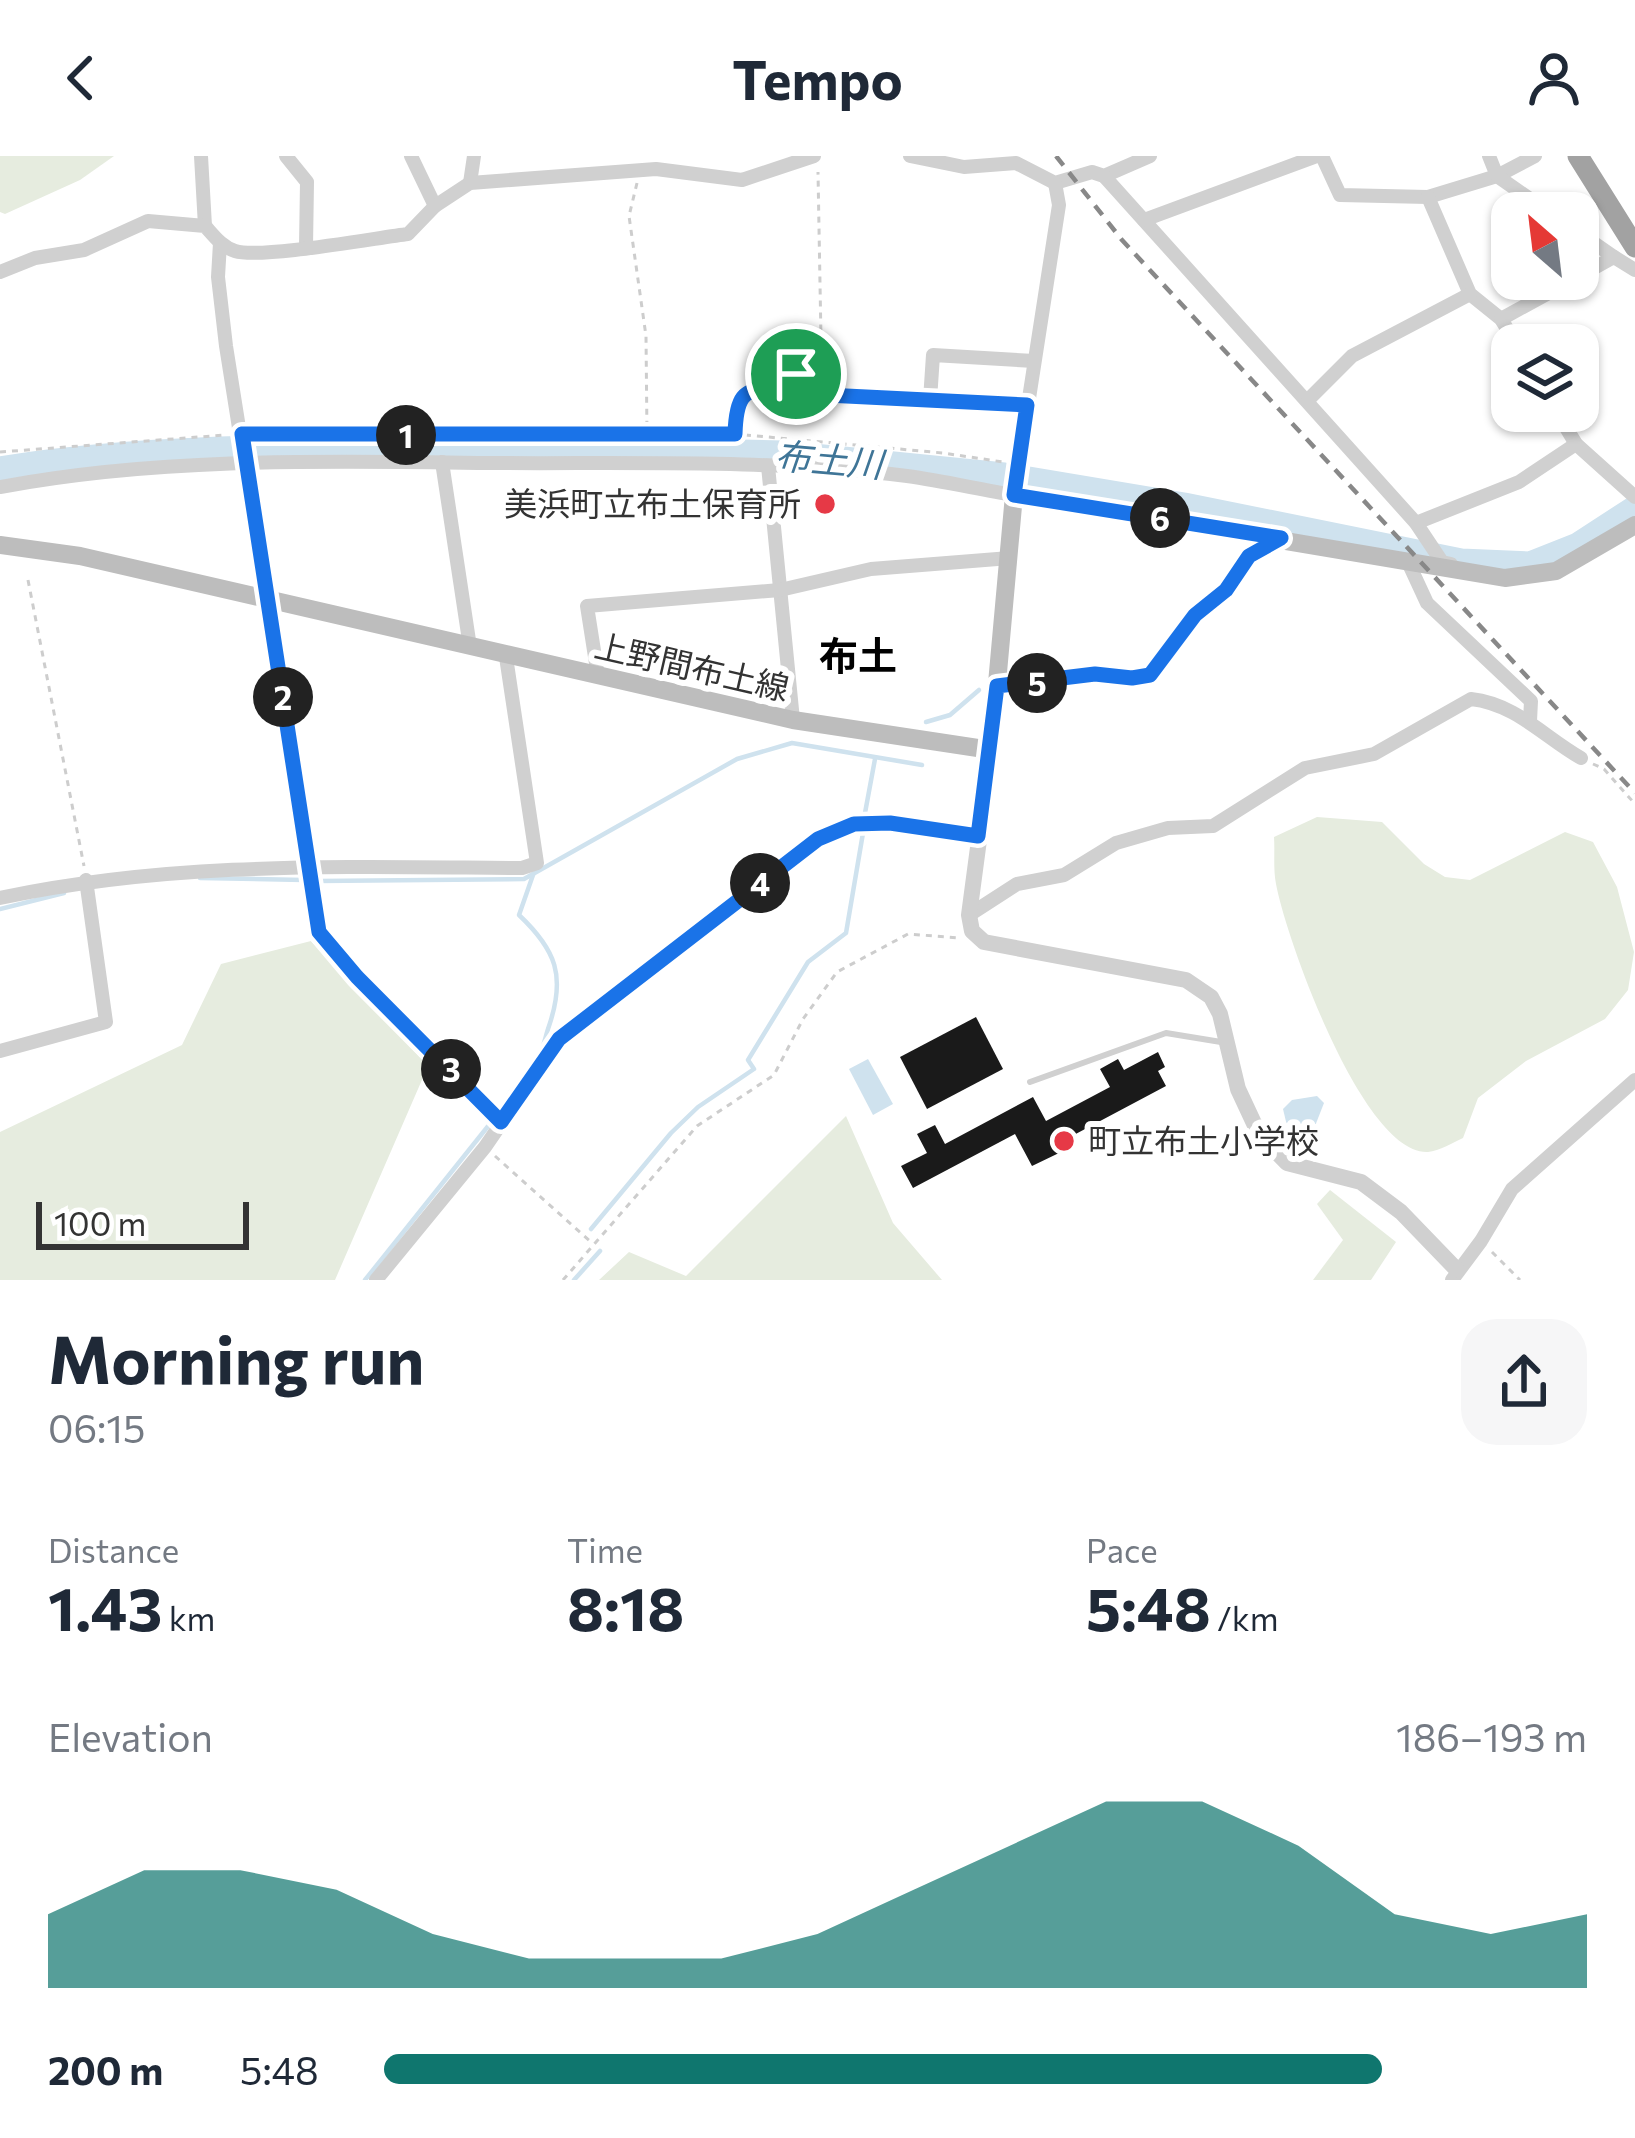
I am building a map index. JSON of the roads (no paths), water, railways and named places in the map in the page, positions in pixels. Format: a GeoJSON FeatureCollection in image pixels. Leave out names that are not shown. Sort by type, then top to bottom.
{"type":"FeatureCollection","features":[{"type":"Feature","properties":{"kind":"highway"},"geometry":{"type":"LineString","coordinates":[[1578,156],[1635,246]]}},
{"type":"Feature","properties":{"kind":"main road"},"geometry":{"type":"LineString","coordinates":[[991,750],[1015,491],[1505,578],[1556,571],[1635,525]]}},
{"type":"Feature","properties":{"kind":"main road","name":"上野間布土線"},"geometry":{"type":"LineString","coordinates":[[0,545],[80,556],[793,720],[991,750]]}},
{"type":"Feature","properties":{"kind":"street"},"geometry":{"type":"LineString","coordinates":[[202,156],[205,226],[220,243],[238,252],[408,234],[435,206],[470,183],[640,170],[742,180],[816,156]]}},
{"type":"Feature","properties":{"kind":"street"},"geometry":{"type":"LineString","coordinates":[[286,156],[307,182],[306,247]]}},
{"type":"Feature","properties":{"kind":"street"},"geometry":{"type":"LineString","coordinates":[[411,156],[435,206]]}},
{"type":"Feature","properties":{"kind":"street"},"geometry":{"type":"LineString","coordinates":[[470,183],[474,156]]}},
{"type":"Feature","properties":{"kind":"street"},"geometry":{"type":"LineString","coordinates":[[625,156],[640,170]]}},
{"type":"Feature","properties":{"kind":"street"},"geometry":{"type":"LineString","coordinates":[[910,156],[964,167],[1016,163],[1055,183],[1150,156]]}},
{"type":"Feature","properties":{"kind":"street"},"geometry":{"type":"LineString","coordinates":[[1144,220],[1320,156],[1340,195],[1428,197],[1497,176],[1535,156]]}},
{"type":"Feature","properties":{"kind":"street"},"geometry":{"type":"LineString","coordinates":[[1489,156],[1497,176],[1520,192]]}},
{"type":"Feature","properties":{"kind":"street"},"geometry":{"type":"LineString","coordinates":[[1095,168],[1308,400],[1416,523],[1438,555],[1505,578]]}},
{"type":"Feature","properties":{"kind":"street"},"geometry":{"type":"LineString","coordinates":[[0,488],[110,471],[442,462],[768,466],[908,476],[1015,491],[1059,205],[1055,183]]}},
{"type":"Feature","properties":{"kind":"street"},"geometry":{"type":"LineString","coordinates":[[1428,197],[1470,294],[1504,324]]}},
{"type":"Feature","properties":{"kind":"street"},"geometry":{"type":"LineString","coordinates":[[0,272],[35,257],[84,250],[148,221],[205,226]]}},
{"type":"Feature","properties":{"kind":"street"},"geometry":{"type":"LineString","coordinates":[[220,243],[218,277],[224,323],[319,932],[357,977],[501,1122]]}},
{"type":"Feature","properties":{"kind":"street"},"geometry":{"type":"LineString","coordinates":[[1599,247],[1635,270]]}},
{"type":"Feature","properties":{"kind":"street"},"geometry":{"type":"LineString","coordinates":[[1599,265],[1614,257]]}},
{"type":"Feature","properties":{"kind":"street"},"geometry":{"type":"LineString","coordinates":[[1308,400],[1352,356],[1470,294]]}},
{"type":"Feature","properties":{"kind":"street"},"geometry":{"type":"LineString","coordinates":[[1501,319],[1536,300]]}},
{"type":"Feature","properties":{"kind":"street"},"geometry":{"type":"LineString","coordinates":[[930,400],[933,355],[1034,362]]}},
{"type":"Feature","properties":{"kind":"street"},"geometry":{"type":"LineString","coordinates":[[796,374],[806,394],[1027,405]]}},
{"type":"Feature","properties":{"kind":"street"},"geometry":{"type":"LineString","coordinates":[[1569,432],[1576,444],[1634,494]]}},
{"type":"Feature","properties":{"kind":"street"},"geometry":{"type":"LineString","coordinates":[[1416,523],[1519,482],[1576,444]]}},
{"type":"Feature","properties":{"kind":"street"},"geometry":{"type":"LineString","coordinates":[[442,462],[470,647]]}},
{"type":"Feature","properties":{"kind":"street"},"geometry":{"type":"LineString","coordinates":[[768,466],[793,720]]}},
{"type":"Feature","properties":{"kind":"street"},"geometry":{"type":"LineString","coordinates":[[598,676],[586,606],[780,590],[871,569],[1010,558]]}},
{"type":"Feature","properties":{"kind":"street"},"geometry":{"type":"LineString","coordinates":[[1408,562],[1427,603],[1531,701],[1530,721]]}},
{"type":"Feature","properties":{"kind":"street"},"geometry":{"type":"LineString","coordinates":[[0,898],[86,880],[190,871],[522,868],[537,863],[506,657]]}},
{"type":"Feature","properties":{"kind":"street"},"geometry":{"type":"LineString","coordinates":[[970,923],[1017,884],[1064,875],[1116,843],[1168,828],[1213,826],[1305,767],[1374,754],[1472,699],[1489,701],[1530,721],[1545,738],[1581,758]]}},
{"type":"Feature","properties":{"kind":"street"},"geometry":{"type":"LineString","coordinates":[[991,750],[970,923],[984,942],[1186,980],[1211,997],[1220,1014],[1238,1089],[1259,1134],[1288,1163],[1361,1182],[1401,1212],[1454,1275],[1512,1189],[1635,1080]]}},
{"type":"Feature","properties":{"kind":"street"},"geometry":{"type":"LineString","coordinates":[[376,1280],[485,1147],[559,1039],[818,839],[854,824],[890,823],[978,836]]}},
{"type":"Feature","properties":{"kind":"street"},"geometry":{"type":"LineString","coordinates":[[0,1051],[106,1022],[86,880]]}},
{"type":"Feature","properties":{"kind":"lane"},"geometry":{"type":"LineString","coordinates":[[1030,1082],[1166,1033],[1224,1042]]}},
{"type":"Feature","properties":{"kind":"water"},"geometry":{"type":"Polygon","coordinates":[[[868,1059],[893,1104],[873,1115],[849,1069],[868,1059]]]}},
{"type":"Feature","properties":{"kind":"water"},"geometry":{"type":"Polygon","coordinates":[[[1317,1096],[1324,1103],[1315,1126],[1302,1134],[1288,1130],[1283,1109],[1292,1100],[1317,1096]]]}},
{"type":"Feature","properties":{"kind":"waterway","name":"布土川"},"geometry":{"type":"LineString","coordinates":[[0,470],[128,455],[257,449],[477,447],[783,454],[1004,476],[1184,506],[1461,562],[1530,565],[1578,546],[1635,509]]}},
{"type":"Feature","properties":{"kind":"waterway"},"geometry":{"type":"LineString","coordinates":[[1013,693],[1096,680],[1132,685],[1156,679],[1199,620],[1231,593],[1255,560],[1282,548]]}},
{"type":"Feature","properties":{"kind":"waterway"},"geometry":{"type":"LineString","coordinates":[[926,722],[950,715],[979,690]]}},
{"type":"Feature","properties":{"kind":"waterway"},"geometry":{"type":"LineString","coordinates":[[318,881],[524,879],[737,759],[792,743],[922,765]]}},
{"type":"Feature","properties":{"kind":"waterway"},"geometry":{"type":"LineString","coordinates":[[865,813],[875,759]]}},
{"type":"Feature","properties":{"kind":"waterway"},"geometry":{"type":"LineString","coordinates":[[591,1229],[671,1133],[698,1107],[754,1069],[748,1060],[808,962],[846,933],[863,833]]}},
{"type":"Feature","properties":{"kind":"waterway"},"geometry":{"type":"LineString","coordinates":[[504,1108],[509,1094],[540,1054],[557,992],[549,952],[519,915],[533,875]]}},
{"type":"Feature","properties":{"kind":"waterway"},"geometry":{"type":"LineString","coordinates":[[200,878],[304,880]]}},
{"type":"Feature","properties":{"kind":"waterway"},"geometry":{"type":"LineString","coordinates":[[0,909],[64,893]]}},
{"type":"Feature","properties":{"kind":"waterway"},"geometry":{"type":"LineString","coordinates":[[365,1280],[489,1125]]}},
{"type":"Feature","properties":{"kind":"waterway"},"geometry":{"type":"LineString","coordinates":[[574,1280],[600,1251]]}},
{"type":"Feature","properties":{"kind":"railway"},"geometry":{"type":"LineString","coordinates":[[1056,156],[1122,240],[1635,793]]}},
{"type":"Feature","properties":{"kind":"place","name":"美浜町立布土保育所"},"geometry":{"type":"Point","coordinates":[825,504]}},
{"type":"Feature","properties":{"kind":"place","name":"町立布土小学校"},"geometry":{"type":"Point","coordinates":[1064,1141]}},
{"type":"Feature","properties":{"kind":"district","name":"布土"},"geometry":{"type":"Point","coordinates":[858,656]}}]}
